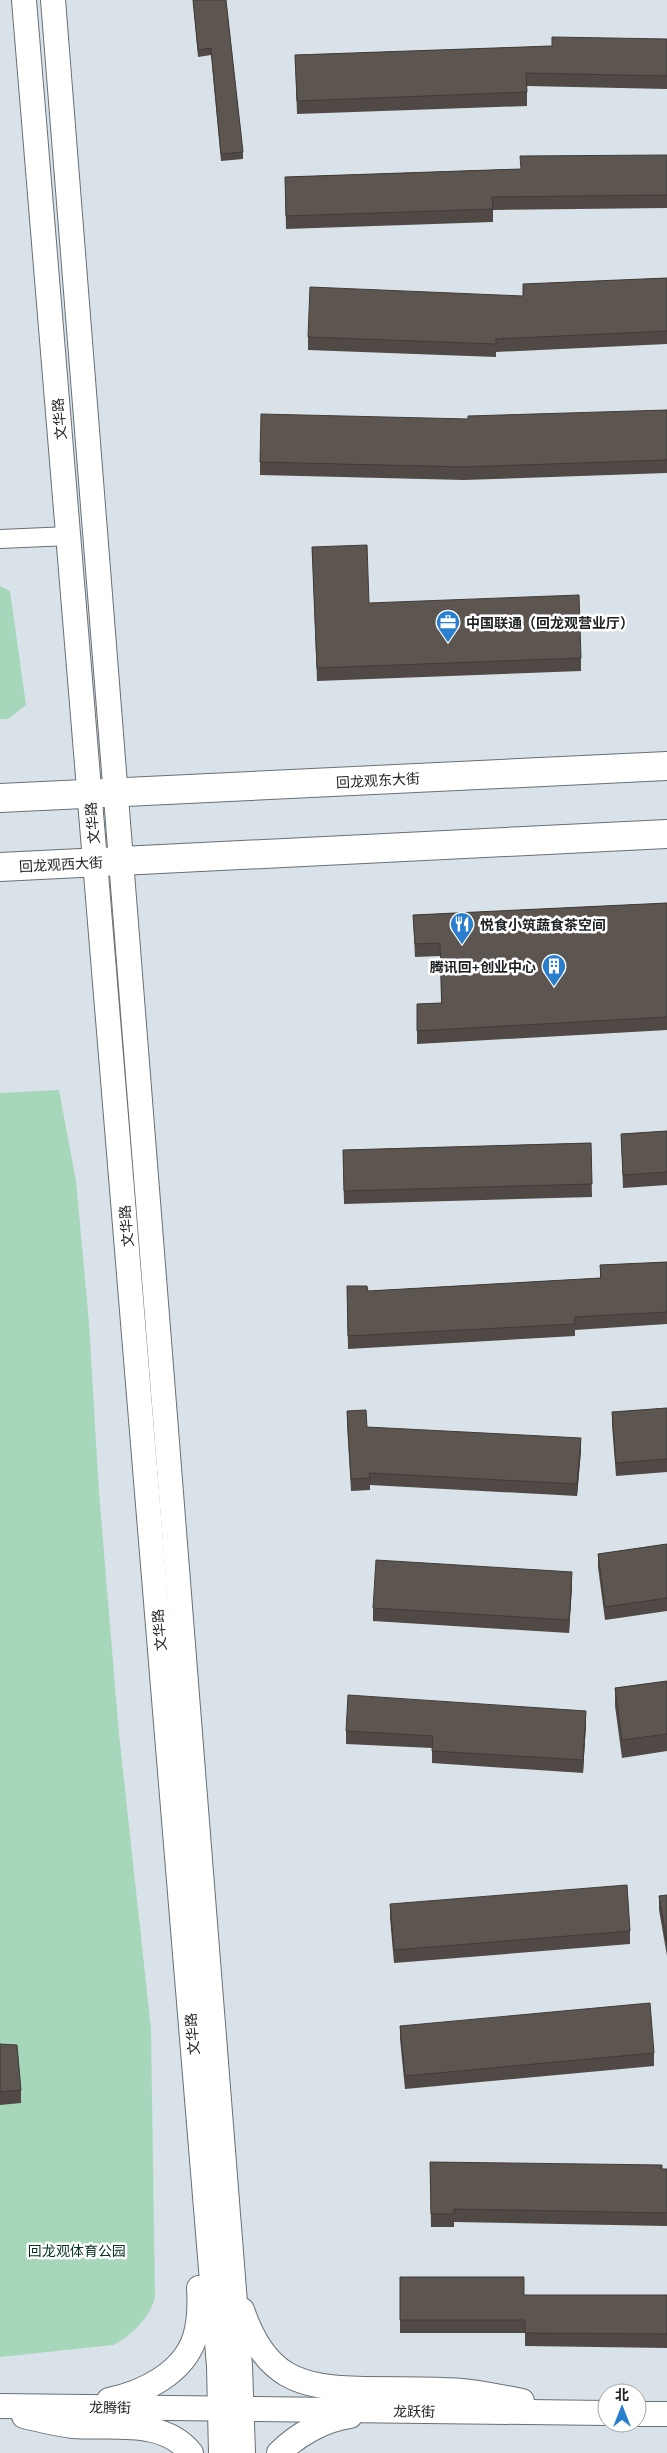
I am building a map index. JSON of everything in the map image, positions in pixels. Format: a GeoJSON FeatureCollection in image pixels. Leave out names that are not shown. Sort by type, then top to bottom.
{"type":"FeatureCollection","features":[{"type":"Feature","properties":{"kind":"main road","name":"回龙观东大街"},"geometry":{"type":"LineString","coordinates":[[103,793],[667,766]]}},
{"type":"Feature","properties":{"kind":"main road"},"geometry":{"type":"LineString","coordinates":[[0,798],[103,793]]}},
{"type":"Feature","properties":{"kind":"main road"},"geometry":{"type":"LineString","coordinates":[[108,862],[667,834]]}},
{"type":"Feature","properties":{"kind":"main road","name":"回龙观西大街"},"geometry":{"type":"LineString","coordinates":[[0,867],[108,862]]}},
{"type":"Feature","properties":{"kind":"street","name":"文华路"},"geometry":{"type":"LineString","coordinates":[[24,0],[69,536],[103,793]]}},
{"type":"Feature","properties":{"kind":"street","name":"文华路"},"geometry":{"type":"LineString","coordinates":[[54,0],[103,793],[197,2096],[219,2366],[243,2453]]}},
{"type":"Feature","properties":{"kind":"street"},"geometry":{"type":"LineString","coordinates":[[0,539],[69,536]]}},
{"type":"Feature","properties":{"kind":"street","name":"文华路"},"geometry":{"type":"LineString","coordinates":[[108,862],[231,2248],[231,2408],[221,2453]]}},
{"type":"Feature","properties":{"kind":"street"},"geometry":{"type":"LineString","coordinates":[[5,2407],[97,2402],[137,2392],[171,2372],[189,2350],[195,2339],[199,2315],[194,2203],[197,2096]]}},
{"type":"Feature","properties":{"kind":"street"},"geometry":{"type":"LineString","coordinates":[[231,2248],[237,2292],[253,2336],[276,2367],[302,2383],[335,2389],[464,2391],[561,2409],[597,2412]]}},
{"type":"Feature","properties":{"kind":"street"},"geometry":{"type":"LineString","coordinates":[[5,2407],[73,2426],[151,2430],[174,2439],[191,2453]]}},
{"type":"Feature","properties":{"kind":"street","name":"龙腾街"},"geometry":{"type":"LineString","coordinates":[[5,2407],[231,2408]]}},
{"type":"Feature","properties":{"kind":"street","name":"龙跃街"},"geometry":{"type":"LineString","coordinates":[[231,2408],[597,2413]]}},
{"type":"Feature","properties":{"kind":"street"},"geometry":{"type":"LineString","coordinates":[[279,2453],[293,2440],[310,2430],[337,2420],[386,2412],[414,2411]]}},
{"type":"Feature","properties":{"kind":"street"},"geometry":{"type":"LineString","coordinates":[[647,2414],[667,2414]]}},
{"type":"Feature","properties":{"kind":"green space"},"geometry":{"type":"Polygon","coordinates":[[[0,586],[10,591],[26,705],[8,719],[0,719],[0,586]]]}},
{"type":"Feature","properties":{"kind":"green space","name":"回龙观体育公园"},"geometry":{"type":"Polygon","coordinates":[[[59,1090],[76,1181],[89,1323],[99,1493],[119,1734],[151,2029],[155,2297],[149,2312],[139,2326],[113,2345],[0,2357],[0,1093],[59,1090]]]}},
{"type":"Feature","properties":{"kind":"building"},"geometry":{"type":"Polygon","coordinates":[[[193,0],[226,0],[243,152],[221,154],[211,48],[198,50],[193,0]]]}},
{"type":"Feature","properties":{"kind":"building"},"geometry":{"type":"Polygon","coordinates":[[[552,37],[667,39],[667,76],[526,73],[527,92],[297,101],[295,55],[552,46],[552,37]]]}},
{"type":"Feature","properties":{"kind":"building"},"geometry":{"type":"Polygon","coordinates":[[[667,155],[667,195],[492,197],[493,209],[286,216],[285,177],[521,169],[520,156],[667,155]]]}},
{"type":"Feature","properties":{"kind":"building"},"geometry":{"type":"Polygon","coordinates":[[[667,278],[667,331],[496,339],[496,344],[308,337],[310,287],[523,296],[523,284],[667,278]]]}},
{"type":"Feature","properties":{"kind":"building"},"geometry":{"type":"Polygon","coordinates":[[[667,410],[667,460],[464,467],[260,462],[261,414],[468,419],[468,416],[667,410]]]}},
{"type":"Feature","properties":{"kind":"building","name":"中国联通（回龙观营业厅）"},"geometry":{"type":"Polygon","coordinates":[[[367,545],[369,603],[579,595],[581,658],[317,668],[312,547],[367,545]]]}},
{"type":"Feature","properties":{"kind":"building","name":"腾讯回+创业中心"},"geometry":{"type":"Polygon","coordinates":[[[667,903],[667,1017],[417,1031],[417,1004],[442,1003],[440,943],[415,944],[413,915],[667,903]]]}},
{"type":"Feature","properties":{"kind":"building"},"geometry":{"type":"Polygon","coordinates":[[[667,1131],[667,1172],[623,1175],[621,1134],[667,1131]]]}},
{"type":"Feature","properties":{"kind":"building"},"geometry":{"type":"Polygon","coordinates":[[[591,1143],[592,1184],[344,1191],[343,1150],[591,1143]]]}},
{"type":"Feature","properties":{"kind":"building"},"geometry":{"type":"Polygon","coordinates":[[[667,1262],[667,1312],[575,1317],[575,1324],[348,1336],[347,1286],[367,1286],[368,1291],[601,1278],[600,1265],[667,1262]]]}},
{"type":"Feature","properties":{"kind":"building"},"geometry":{"type":"Polygon","coordinates":[[[667,1408],[667,1459],[616,1463],[612,1412],[667,1408]]]}},
{"type":"Feature","properties":{"kind":"building"},"geometry":{"type":"Polygon","coordinates":[[[366,1410],[367,1427],[581,1438],[577,1484],[369,1473],[370,1478],[351,1479],[347,1411],[366,1410]]]}},
{"type":"Feature","properties":{"kind":"building"},"geometry":{"type":"Polygon","coordinates":[[[667,1544],[667,1598],[605,1607],[598,1554],[667,1544]]]}},
{"type":"Feature","properties":{"kind":"building"},"geometry":{"type":"Polygon","coordinates":[[[376,1560],[572,1572],[569,1620],[373,1608],[376,1560]]]}},
{"type":"Feature","properties":{"kind":"building"},"geometry":{"type":"Polygon","coordinates":[[[667,1681],[667,1734],[622,1740],[615,1688],[667,1681]]]}},
{"type":"Feature","properties":{"kind":"building"},"geometry":{"type":"Polygon","coordinates":[[[348,1695],[586,1711],[583,1760],[432,1751],[433,1736],[346,1731],[348,1695]]]}},
{"type":"Feature","properties":{"kind":"building"},"geometry":{"type":"Polygon","coordinates":[[[627,1885],[630,1931],[394,1950],[390,1904],[627,1885]]]}},
{"type":"Feature","properties":{"kind":"building"},"geometry":{"type":"Polygon","coordinates":[[[667,1895],[667,1943],[659,1896],[667,1895]]]}},
{"type":"Feature","properties":{"kind":"building"},"geometry":{"type":"Polygon","coordinates":[[[650,2003],[654,2053],[405,2076],[400,2026],[650,2003]]]}},
{"type":"Feature","properties":{"kind":"building"},"geometry":{"type":"Polygon","coordinates":[[[0,2044],[17,2045],[21,2090],[0,2092],[0,2044]]]}},
{"type":"Feature","properties":{"kind":"building"},"geometry":{"type":"Polygon","coordinates":[[[430,2162],[662,2165],[662,2169],[667,2169],[667,2213],[454,2209],[454,2214],[431,2214],[430,2162]]]}},
{"type":"Feature","properties":{"kind":"building"},"geometry":{"type":"Polygon","coordinates":[[[400,2277],[524,2277],[524,2295],[667,2295],[667,2334],[525,2333],[525,2320],[400,2320],[400,2277]]]}},
{"type":"Feature","properties":{"kind":"place","name":"中国联通（回龙观营业厅）"},"geometry":{"type":"Point","coordinates":[448,643]}},
{"type":"Feature","properties":{"kind":"place","name":"悦食小筑蔬食茶空间"},"geometry":{"type":"Point","coordinates":[462,945]}},
{"type":"Feature","properties":{"kind":"place","name":"腾讯回+创业中心"},"geometry":{"type":"Point","coordinates":[554,987]}}]}
